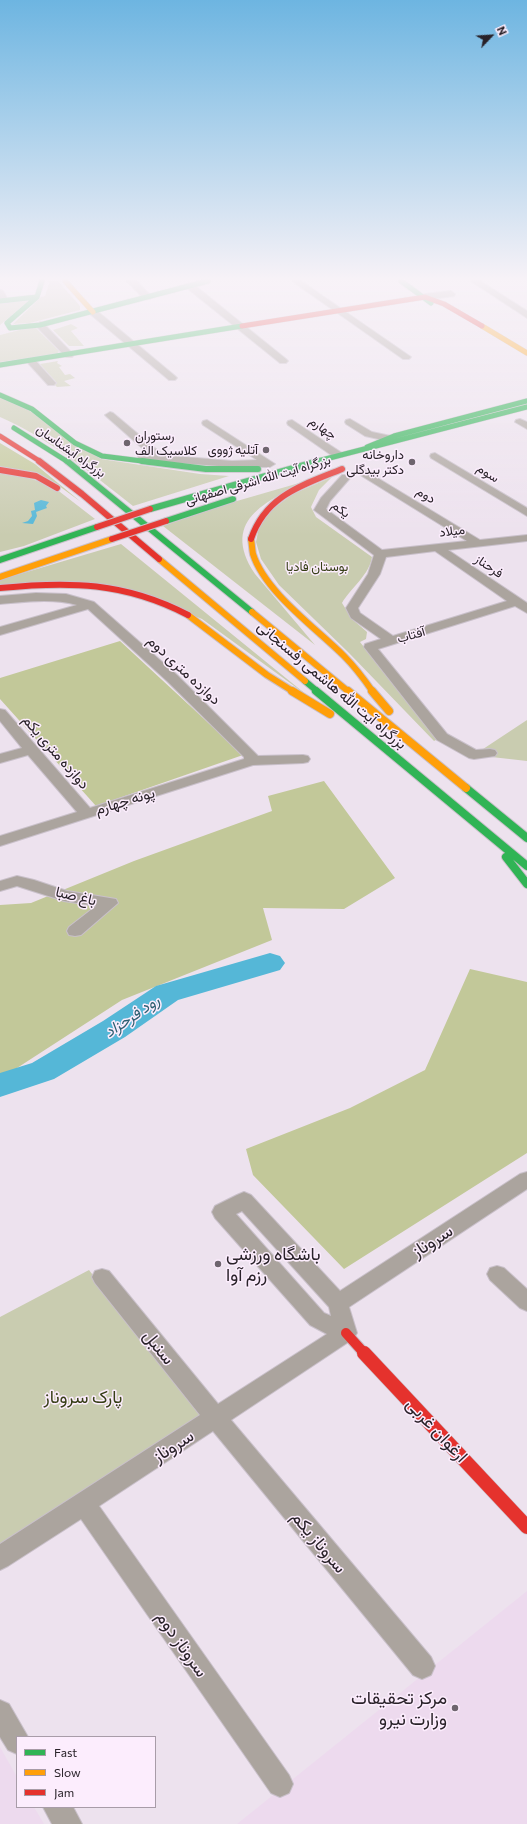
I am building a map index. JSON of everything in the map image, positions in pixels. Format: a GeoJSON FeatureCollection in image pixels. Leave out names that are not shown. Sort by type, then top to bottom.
{"type":"FeatureCollection","features":[{"type":"Feature","properties":{"kind":"main road"},"geometry":{"type":"LineString","coordinates":[[0,395],[31,409],[83,449],[112,456]]}},
{"type":"Feature","properties":{"kind":"main road"},"geometry":{"type":"LineString","coordinates":[[367,447],[387,438],[527,401]]}},
{"type":"Feature","properties":{"kind":"main road","name":"بزرگراه آیت الله اشرفی اصفهانی"},"geometry":{"type":"LineString","coordinates":[[0,560],[150,509],[240,481],[297,467],[367,447],[527,407]]}},
{"type":"Feature","properties":{"kind":"main road","name":"بزرگراه آبشناسان"},"geometry":{"type":"LineString","coordinates":[[5,423],[34,439],[63,458],[124,507]]}},
{"type":"Feature","properties":{"kind":"main road","name":"بزرگراه آبشناسان"},"geometry":{"type":"LineString","coordinates":[[0,436],[21,448],[65,480],[119,526]]}},
{"type":"Feature","properties":{"kind":"main road"},"geometry":{"type":"LineString","coordinates":[[0,440],[21,448]]}},
{"type":"Feature","properties":{"kind":"main road"},"geometry":{"type":"LineString","coordinates":[[272,466],[297,467]]}},
{"type":"Feature","properties":{"kind":"main road"},"geometry":{"type":"LineString","coordinates":[[353,469],[289,493],[266,510],[255,524],[251,537],[251,547],[254,558],[263,573],[277,590],[346,659],[373,694],[458,783],[520,819]]}},
{"type":"Feature","properties":{"kind":"main road","name":"بزرگراه آیت الله اشرفی اصفهانی"},"geometry":{"type":"LineString","coordinates":[[288,483],[353,469]]}},
{"type":"Feature","properties":{"kind":"main road"},"geometry":{"type":"LineString","coordinates":[[0,470],[36,476],[48,481],[103,518],[119,526]]}},
{"type":"Feature","properties":{"kind":"main road","name":"بزرگراه آیت الله اشرفی اصفهانی"},"geometry":{"type":"LineString","coordinates":[[0,577],[239,498]]}},
{"type":"Feature","properties":{"kind":"main road","name":"بزرگراه آیت الله هاشمی رفسنجانی"},"geometry":{"type":"LineString","coordinates":[[124,507],[458,783],[527,838]]}},
{"type":"Feature","properties":{"kind":"main road","name":"بزرگراه آیت الله هاشمی رفسنجانی"},"geometry":{"type":"LineString","coordinates":[[119,526],[527,866]]}},
{"type":"Feature","properties":{"kind":"main road"},"geometry":{"type":"LineString","coordinates":[[0,554],[70,536]]}},
{"type":"Feature","properties":{"kind":"main road"},"geometry":{"type":"LineString","coordinates":[[0,588],[31,585],[96,587],[133,594],[171,606],[194,620],[247,660],[300,697],[382,744]]}},
{"type":"Feature","properties":{"kind":"main road"},"geometry":{"type":"LineString","coordinates":[[484,830],[527,884]]}},
{"type":"Feature","properties":{"kind":"main road","name":"ارغوان غربی"},"geometry":{"type":"LineString","coordinates":[[346,1333],[527,1527]]}},
{"type":"Feature","properties":{"kind":"street"},"geometry":{"type":"LineString","coordinates":[[36,366],[52,383]]}},
{"type":"Feature","properties":{"kind":"street"},"geometry":{"type":"LineString","coordinates":[[157,366],[172,378]]}},
{"type":"Feature","properties":{"kind":"street"},"geometry":{"type":"LineString","coordinates":[[110,415],[164,462]]}},
{"type":"Feature","properties":{"kind":"street"},"geometry":{"type":"LineString","coordinates":[[350,422],[368,434],[387,438]]}},
{"type":"Feature","properties":{"kind":"street"},"geometry":{"type":"LineString","coordinates":[[207,423],[272,466]]}},
{"type":"Feature","properties":{"kind":"street","name":"چهارم"},"geometry":{"type":"LineString","coordinates":[[292,423],[338,455]]}},
{"type":"Feature","properties":{"kind":"street"},"geometry":{"type":"LineString","coordinates":[[112,456],[164,462],[272,466]]}},
{"type":"Feature","properties":{"kind":"street","name":"سوم"},"geometry":{"type":"LineString","coordinates":[[435,456],[527,513]]}},
{"type":"Feature","properties":{"kind":"street","name":"دوم"},"geometry":{"type":"LineString","coordinates":[[353,469],[476,542]]}},
{"type":"Feature","properties":{"kind":"street","name":"یکم"},"geometry":{"type":"LineString","coordinates":[[353,469],[325,500],[320,510],[380,554]]}},
{"type":"Feature","properties":{"kind":"street","name":"میلاد"},"geometry":{"type":"LineString","coordinates":[[380,554],[476,542],[527,538]]}},
{"type":"Feature","properties":{"kind":"street","name":"فرحناز"},"geometry":{"type":"LineString","coordinates":[[436,547],[522,605]]}},
{"type":"Feature","properties":{"kind":"street","name":"آفتاب"},"geometry":{"type":"LineString","coordinates":[[380,554],[381,560],[352,608],[355,615],[392,641],[522,605]]}},
{"type":"Feature","properties":{"kind":"street"},"geometry":{"type":"LineString","coordinates":[[0,600],[36,596],[66,598],[90,605]]}},
{"type":"Feature","properties":{"kind":"street"},"geometry":{"type":"LineString","coordinates":[[0,631],[90,605]]}},
{"type":"Feature","properties":{"kind":"street","name":"دوازده متری دوم"},"geometry":{"type":"LineString","coordinates":[[90,605],[172,678],[251,756],[251,761]]}},
{"type":"Feature","properties":{"kind":"street"},"geometry":{"type":"LineString","coordinates":[[392,641],[370,647],[442,737],[474,755],[490,753]]}},
{"type":"Feature","properties":{"kind":"street","name":"دوازده متری یکم"},"geometry":{"type":"LineString","coordinates":[[0,713],[86,813]]}},
{"type":"Feature","properties":{"kind":"street"},"geometry":{"type":"LineString","coordinates":[[0,759],[32,749]]}},
{"type":"Feature","properties":{"kind":"street","name":"پونه چهارم"},"geometry":{"type":"LineString","coordinates":[[0,841],[251,761],[303,759]]}},
{"type":"Feature","properties":{"kind":"street","name":"باغ صبا"},"geometry":{"type":"LineString","coordinates":[[0,886],[17,881],[28,882],[64,896],[110,904],[75,931]]}},
{"type":"Feature","properties":{"kind":"street","name":"سروناز"},"geometry":{"type":"LineString","coordinates":[[338,1303],[527,1179]]}},
{"type":"Feature","properties":{"kind":"street","name":"ارغوان غربی"},"geometry":{"type":"LineString","coordinates":[[244,1200],[338,1303],[346,1333],[317,1319],[222,1212],[244,1200]]}},
{"type":"Feature","properties":{"kind":"street"},"geometry":{"type":"LineString","coordinates":[[496,1274],[527,1302]]}},
{"type":"Feature","properties":{"kind":"street","name":"سنبل"},"geometry":{"type":"LineString","coordinates":[[102,1277],[216,1418]]}},
{"type":"Feature","properties":{"kind":"street","name":"سروناز"},"geometry":{"type":"LineString","coordinates":[[0,1558],[346,1333]]}},
{"type":"Feature","properties":{"kind":"street","name":"سروناز یکم"},"geometry":{"type":"LineString","coordinates":[[216,1418],[422,1666]]}},
{"type":"Feature","properties":{"kind":"street","name":"سروناز دوم"},"geometry":{"type":"LineString","coordinates":[[84,1504],[280,1784]]}},
{"type":"Feature","properties":{"kind":"street"},"geometry":{"type":"LineString","coordinates":[[0,1714],[16,1739]]}},
{"type":"Feature","properties":{"kind":"street"},"geometry":{"type":"LineString","coordinates":[[58,1808],[68,1824]]}},
{"type":"Feature","properties":{"kind":"shaded area","name":"مرکز تحقیقات وزارت نیرو"},"geometry":{"type":"Polygon","coordinates":[[[527,1591],[527,1824],[237,1824],[527,1591]]]}},
{"type":"Feature","properties":{"kind":"shaded area"},"geometry":{"type":"Polygon","coordinates":[[[0,1747],[16,1775],[16,1808],[35,1808],[44,1824],[0,1824],[0,1747]]]}},
{"type":"Feature","properties":{"kind":"green space"},"geometry":{"type":"Polygon","coordinates":[[[42,366],[62,366],[59,367],[65,375],[70,374],[75,378],[64,381],[71,386],[57,387],[54,384],[57,383],[42,366]]]}},
{"type":"Feature","properties":{"kind":"green space"},"geometry":{"type":"Polygon","coordinates":[[[0,396],[21,405],[101,459],[200,474],[229,476],[133,506],[70,457],[36,436],[0,417],[0,396]]]}},
{"type":"Feature","properties":{"kind":"green space"},"geometry":{"type":"Polygon","coordinates":[[[0,443],[35,464],[81,502],[55,483],[0,468],[0,443]]]}},
{"type":"Feature","properties":{"kind":"green space"},"geometry":{"type":"Polygon","coordinates":[[[0,472],[8,472],[51,485],[95,519],[24,546],[0,552],[0,472]]]}},
{"type":"Feature","properties":{"kind":"green space","name":"بوستان فادیا"},"geometry":{"type":"Polygon","coordinates":[[[332,477],[319,490],[311,507],[316,517],[372,557],[368,569],[342,603],[352,619],[367,632],[366,639],[360,642],[399,691],[442,737],[434,741],[349,653],[279,585],[261,559],[256,542],[259,527],[270,511],[293,494],[332,477]]]}},
{"type":"Feature","properties":{"kind":"green space"},"geometry":{"type":"Polygon","coordinates":[[[313,479],[281,494],[266,503],[254,513],[246,525],[243,538],[245,555],[255,574],[315,645],[163,526],[230,503],[313,479]]]}},
{"type":"Feature","properties":{"kind":"green space"},"geometry":{"type":"Polygon","coordinates":[[[121,544],[308,696],[202,619],[129,590],[0,585],[0,580],[121,544]]]}},
{"type":"Feature","properties":{"kind":"green space"},"geometry":{"type":"Polygon","coordinates":[[[120,641],[243,755],[96,806],[0,699],[0,678],[120,641]]]}},
{"type":"Feature","properties":{"kind":"green space"},"geometry":{"type":"Polygon","coordinates":[[[527,720],[527,761],[474,755],[527,720]]]}},
{"type":"Feature","properties":{"kind":"green space"},"geometry":{"type":"Polygon","coordinates":[[[324,781],[395,878],[344,909],[263,908],[272,940],[122,1000],[0,1079],[0,905],[31,903],[134,861],[272,811],[268,796],[324,781]]]}},
{"type":"Feature","properties":{"kind":"green space"},"geometry":{"type":"Polygon","coordinates":[[[470,969],[527,982],[527,1153],[344,1269],[253,1175],[246,1149],[350,1108],[425,1070],[470,969]]]}},
{"type":"Feature","properties":{"kind":"green space","name":"پارک سروناز"},"geometry":{"type":"Polygon","coordinates":[[[89,1270],[203,1418],[0,1546],[0,1317],[89,1270]]]}},
{"type":"Feature","properties":{"kind":"water"},"geometry":{"type":"Polygon","coordinates":[[[41,500],[49,502],[46,506],[47,508],[36,512],[37,516],[33,524],[22,523],[28,521],[32,516],[31,511],[35,510],[34,503],[41,500]]]}},
{"type":"Feature","properties":{"kind":"waterway","name":"رود فرحزاد"},"geometry":{"type":"LineString","coordinates":[[0,1085],[43,1071],[114,1029],[167,993],[270,963]]}},
{"type":"Feature","properties":{"kind":"traffic: fast"},"geometry":{"type":"LineString","coordinates":[[0,395],[32,409],[75,443],[102,456],[206,469],[258,469]]}},
{"type":"Feature","properties":{"kind":"traffic: fast"},"geometry":{"type":"LineString","coordinates":[[367,447],[394,436],[527,401]]}},
{"type":"Feature","properties":{"kind":"traffic: fast"},"geometry":{"type":"LineString","coordinates":[[150,509],[291,468],[527,407]]}},
{"type":"Feature","properties":{"kind":"traffic: fast"},"geometry":{"type":"LineString","coordinates":[[14,428],[63,458],[252,612]]}},
{"type":"Feature","properties":{"kind":"traffic: fast"},"geometry":{"type":"LineString","coordinates":[[166,521],[233,499]]}},
{"type":"Feature","properties":{"kind":"traffic: fast"},"geometry":{"type":"LineString","coordinates":[[0,560],[97,527]]}},
{"type":"Feature","properties":{"kind":"traffic: fast"},"geometry":{"type":"LineString","coordinates":[[305,681],[527,866]]}},
{"type":"Feature","properties":{"kind":"traffic: fast"},"geometry":{"type":"LineString","coordinates":[[466,788],[527,838]]}},
{"type":"Feature","properties":{"kind":"traffic: fast"},"geometry":{"type":"LineString","coordinates":[[506,857],[527,884]]}},
{"type":"Feature","properties":{"kind":"traffic: slow"},"geometry":{"type":"LineString","coordinates":[[0,577],[112,539]]}},
{"type":"Feature","properties":{"kind":"traffic: slow"},"geometry":{"type":"LineString","coordinates":[[251,539],[253,554],[261,570],[273,586],[303,618],[344,656],[389,711]]}},
{"type":"Feature","properties":{"kind":"traffic: slow"},"geometry":{"type":"LineString","coordinates":[[159,559],[305,681]]}},
{"type":"Feature","properties":{"kind":"traffic: slow"},"geometry":{"type":"LineString","coordinates":[[252,612],[466,788]]}},
{"type":"Feature","properties":{"kind":"traffic: slow"},"geometry":{"type":"LineString","coordinates":[[188,615],[267,675],[330,714]]}},
{"type":"Feature","properties":{"kind":"traffic: jam"},"geometry":{"type":"LineString","coordinates":[[0,436],[42,463],[62,478],[159,559]]}},
{"type":"Feature","properties":{"kind":"traffic: jam"},"geometry":{"type":"LineString","coordinates":[[251,539],[256,525],[264,512],[274,502],[300,487],[342,469]]}},
{"type":"Feature","properties":{"kind":"traffic: jam"},"geometry":{"type":"LineString","coordinates":[[0,470],[36,476],[57,488]]}},
{"type":"Feature","properties":{"kind":"traffic: jam"},"geometry":{"type":"LineString","coordinates":[[97,527],[150,509]]}},
{"type":"Feature","properties":{"kind":"traffic: jam"},"geometry":{"type":"LineString","coordinates":[[112,539],[166,521]]}},
{"type":"Feature","properties":{"kind":"traffic: jam"},"geometry":{"type":"LineString","coordinates":[[0,588],[48,584],[96,586],[144,595],[188,615]]}},
{"type":"Feature","properties":{"kind":"traffic: jam"},"geometry":{"type":"LineString","coordinates":[[346,1333],[527,1527]]}},
{"type":"Feature","properties":{"kind":"place","name":"رستوران کلاسیک الف"},"geometry":{"type":"Point","coordinates":[127,443]}},
{"type":"Feature","properties":{"kind":"place","name":"آتلیه ژووی"},"geometry":{"type":"Point","coordinates":[266,450]}},
{"type":"Feature","properties":{"kind":"place","name":"داروخانه دکتر بیدگلی"},"geometry":{"type":"Point","coordinates":[412,462]}},
{"type":"Feature","properties":{"kind":"place","name":"باشگاه ورزشی رزم آوا"},"geometry":{"type":"Point","coordinates":[218,1264]}},
{"type":"Feature","properties":{"kind":"place","name":"مرکز تحقیقات وزارت نیرو"},"geometry":{"type":"Point","coordinates":[455,1708]}}]}
